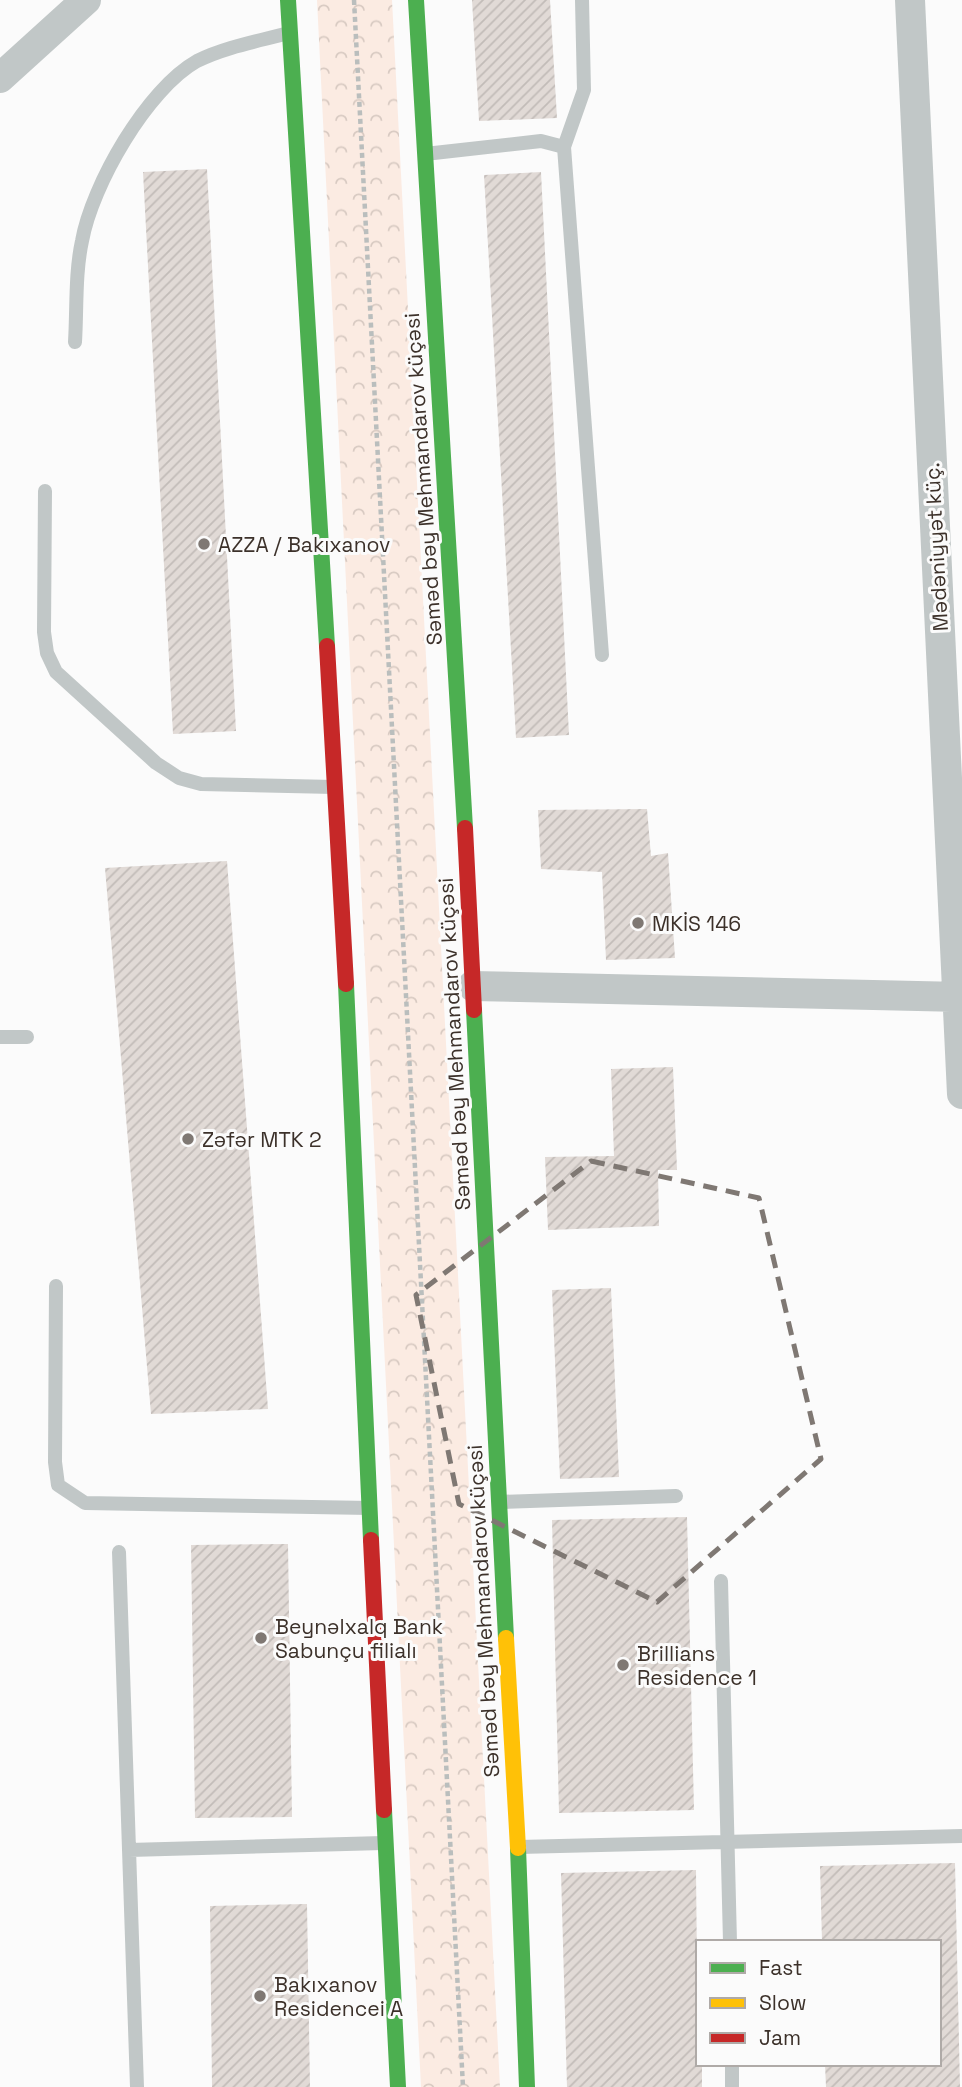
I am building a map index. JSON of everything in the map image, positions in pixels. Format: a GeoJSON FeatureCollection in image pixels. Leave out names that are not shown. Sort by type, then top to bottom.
{"type":"FeatureCollection","features":[{"type":"Feature","properties":{"kind":"main road"},"geometry":{"type":"LineString","coordinates":[[288,0],[334,787],[372,1508],[398,2087]]}},
{"type":"Feature","properties":{"kind":"main road","name":"Səməd bəy Mehmandarov küçəsi"},"geometry":{"type":"LineString","coordinates":[[416,0],[463,780],[498,1502],[518,1847],[527,2087]]}},
{"type":"Feature","properties":{"kind":"street"},"geometry":{"type":"LineString","coordinates":[[0,78],[86,0]]}},
{"type":"Feature","properties":{"kind":"street","name":"Mədəniyyət küç."},"geometry":{"type":"LineString","coordinates":[[910,0],[960,997],[962,1094]]}},
{"type":"Feature","properties":{"kind":"street"},"geometry":{"type":"LineString","coordinates":[[472,986],[960,997]]}},
{"type":"Feature","properties":{"kind":"lane"},"geometry":{"type":"LineString","coordinates":[[582,0],[584,90],[564,147],[602,655]]}},
{"type":"Feature","properties":{"kind":"lane"},"geometry":{"type":"LineString","coordinates":[[75,342],[81,244],[88,213],[115,158],[143,114],[173,77],[196,62],[214,53],[290,33]]}},
{"type":"Feature","properties":{"kind":"lane"},"geometry":{"type":"LineString","coordinates":[[424,154],[541,141],[564,147]]}},
{"type":"Feature","properties":{"kind":"lane"},"geometry":{"type":"LineString","coordinates":[[45,491],[44,632],[47,653],[56,672],[156,764],[180,778],[201,784],[334,787]]}},
{"type":"Feature","properties":{"kind":"lane"},"geometry":{"type":"LineString","coordinates":[[0,1037],[27,1037]]}},
{"type":"Feature","properties":{"kind":"lane"},"geometry":{"type":"LineString","coordinates":[[56,1286],[55,1462],[58,1485],[85,1503],[372,1508]]}},
{"type":"Feature","properties":{"kind":"lane"},"geometry":{"type":"LineString","coordinates":[[498,1502],[676,1496]]}},
{"type":"Feature","properties":{"kind":"lane"},"geometry":{"type":"LineString","coordinates":[[119,1552],[137,2087]]}},
{"type":"Feature","properties":{"kind":"lane"},"geometry":{"type":"LineString","coordinates":[[721,1581],[730,1940]]}},
{"type":"Feature","properties":{"kind":"lane"},"geometry":{"type":"LineString","coordinates":[[518,1847],[962,1836]]}},
{"type":"Feature","properties":{"kind":"lane"},"geometry":{"type":"LineString","coordinates":[[129,1850],[385,1843]]}},
{"type":"Feature","properties":{"kind":"lane"},"geometry":{"type":"LineString","coordinates":[[732,2066],[732,2087]]}},
{"type":"Feature","properties":{"kind":"path"},"geometry":{"type":"LineString","coordinates":[[354,0],[463,2087]]}},
{"type":"Feature","properties":{"kind":"highlighted area"},"geometry":{"type":"Polygon","coordinates":[[[591,1161],[759,1198],[821,1459],[657,1602],[459,1504],[416,1295],[591,1161]]]}},
{"type":"Feature","properties":{"kind":"green space"},"geometry":{"type":"Polygon","coordinates":[[[317,0],[392,0],[500,2087],[421,2087],[317,0]]]}},
{"type":"Feature","properties":{"kind":"building"},"geometry":{"type":"Polygon","coordinates":[[[472,0],[550,0],[557,118],[479,121],[472,0]]]}},
{"type":"Feature","properties":{"kind":"building"},"geometry":{"type":"Polygon","coordinates":[[[207,169],[236,731],[173,734],[143,172],[207,169]]]}},
{"type":"Feature","properties":{"kind":"building"},"geometry":{"type":"Polygon","coordinates":[[[541,172],[569,735],[516,738],[484,175],[541,172]]]}},
{"type":"Feature","properties":{"kind":"building"},"geometry":{"type":"Polygon","coordinates":[[[647,809],[651,856],[668,853],[675,958],[606,960],[602,872],[541,869],[538,810],[647,809]]]}},
{"type":"Feature","properties":{"kind":"building","name":"Zəfər MTK 2"},"geometry":{"type":"Polygon","coordinates":[[[227,861],[268,1409],[151,1414],[105,868],[227,861]]]}},
{"type":"Feature","properties":{"kind":"building"},"geometry":{"type":"Polygon","coordinates":[[[673,1067],[677,1170],[658,1170],[659,1226],[548,1230],[545,1157],[614,1156],[611,1069],[673,1067]]]}},
{"type":"Feature","properties":{"kind":"building"},"geometry":{"type":"Polygon","coordinates":[[[611,1288],[619,1477],[560,1479],[552,1290],[611,1288]]]}},
{"type":"Feature","properties":{"kind":"building","name":"Brillians Residence 1"},"geometry":{"type":"Polygon","coordinates":[[[687,1517],[694,1810],[559,1813],[552,1520],[687,1517]]]}},
{"type":"Feature","properties":{"kind":"building"},"geometry":{"type":"Polygon","coordinates":[[[288,1544],[292,1817],[195,1818],[191,1545],[288,1544]]]}},
{"type":"Feature","properties":{"kind":"building"},"geometry":{"type":"Polygon","coordinates":[[[955,1863],[960,2087],[826,2087],[825,2066],[941,2066],[941,1940],[822,1940],[820,1866],[955,1863]]]}},
{"type":"Feature","properties":{"kind":"building"},"geometry":{"type":"Polygon","coordinates":[[[696,1870],[696,2066],[702,2066],[702,2087],[567,2087],[561,1873],[696,1870]]]}},
{"type":"Feature","properties":{"kind":"building","name":"Bakıxanov Residencei A"},"geometry":{"type":"Polygon","coordinates":[[[307,1904],[310,2087],[212,2087],[210,1906],[307,1904]]]}},
{"type":"Feature","properties":{"kind":"traffic: fast"},"geometry":{"type":"LineString","coordinates":[[288,0],[327,646]]}},
{"type":"Feature","properties":{"kind":"traffic: fast"},"geometry":{"type":"LineString","coordinates":[[416,0],[465,828]]}},
{"type":"Feature","properties":{"kind":"traffic: fast"},"geometry":{"type":"LineString","coordinates":[[346,984],[371,1540]]}},
{"type":"Feature","properties":{"kind":"traffic: fast"},"geometry":{"type":"LineString","coordinates":[[474,1010],[506,1638]]}},
{"type":"Feature","properties":{"kind":"traffic: fast"},"geometry":{"type":"LineString","coordinates":[[384,1810],[398,2087]]}},
{"type":"Feature","properties":{"kind":"traffic: fast"},"geometry":{"type":"LineString","coordinates":[[518,1848],[527,2087]]}},
{"type":"Feature","properties":{"kind":"traffic: slow"},"geometry":{"type":"LineString","coordinates":[[506,1638],[518,1848]]}},
{"type":"Feature","properties":{"kind":"traffic: jam"},"geometry":{"type":"LineString","coordinates":[[327,646],[346,984]]}},
{"type":"Feature","properties":{"kind":"traffic: jam"},"geometry":{"type":"LineString","coordinates":[[465,828],[474,1010]]}},
{"type":"Feature","properties":{"kind":"traffic: jam"},"geometry":{"type":"LineString","coordinates":[[371,1540],[384,1810]]}},
{"type":"Feature","properties":{"kind":"place","name":"AZZA / Bakıxanov"},"geometry":{"type":"Point","coordinates":[204,544]}},
{"type":"Feature","properties":{"kind":"place","name":"MKİS 146"},"geometry":{"type":"Point","coordinates":[638,923]}},
{"type":"Feature","properties":{"kind":"place","name":"Zəfər MTK 2"},"geometry":{"type":"Point","coordinates":[188,1139]}},
{"type":"Feature","properties":{"kind":"place","name":"Beynəlxalq Bank Sabunçu filialı"},"geometry":{"type":"Point","coordinates":[261,1638]}},
{"type":"Feature","properties":{"kind":"place","name":"Brillians Residence 1"},"geometry":{"type":"Point","coordinates":[623,1665]}},
{"type":"Feature","properties":{"kind":"place","name":"Bakıxanov Residencei A"},"geometry":{"type":"Point","coordinates":[260,1996]}}]}
